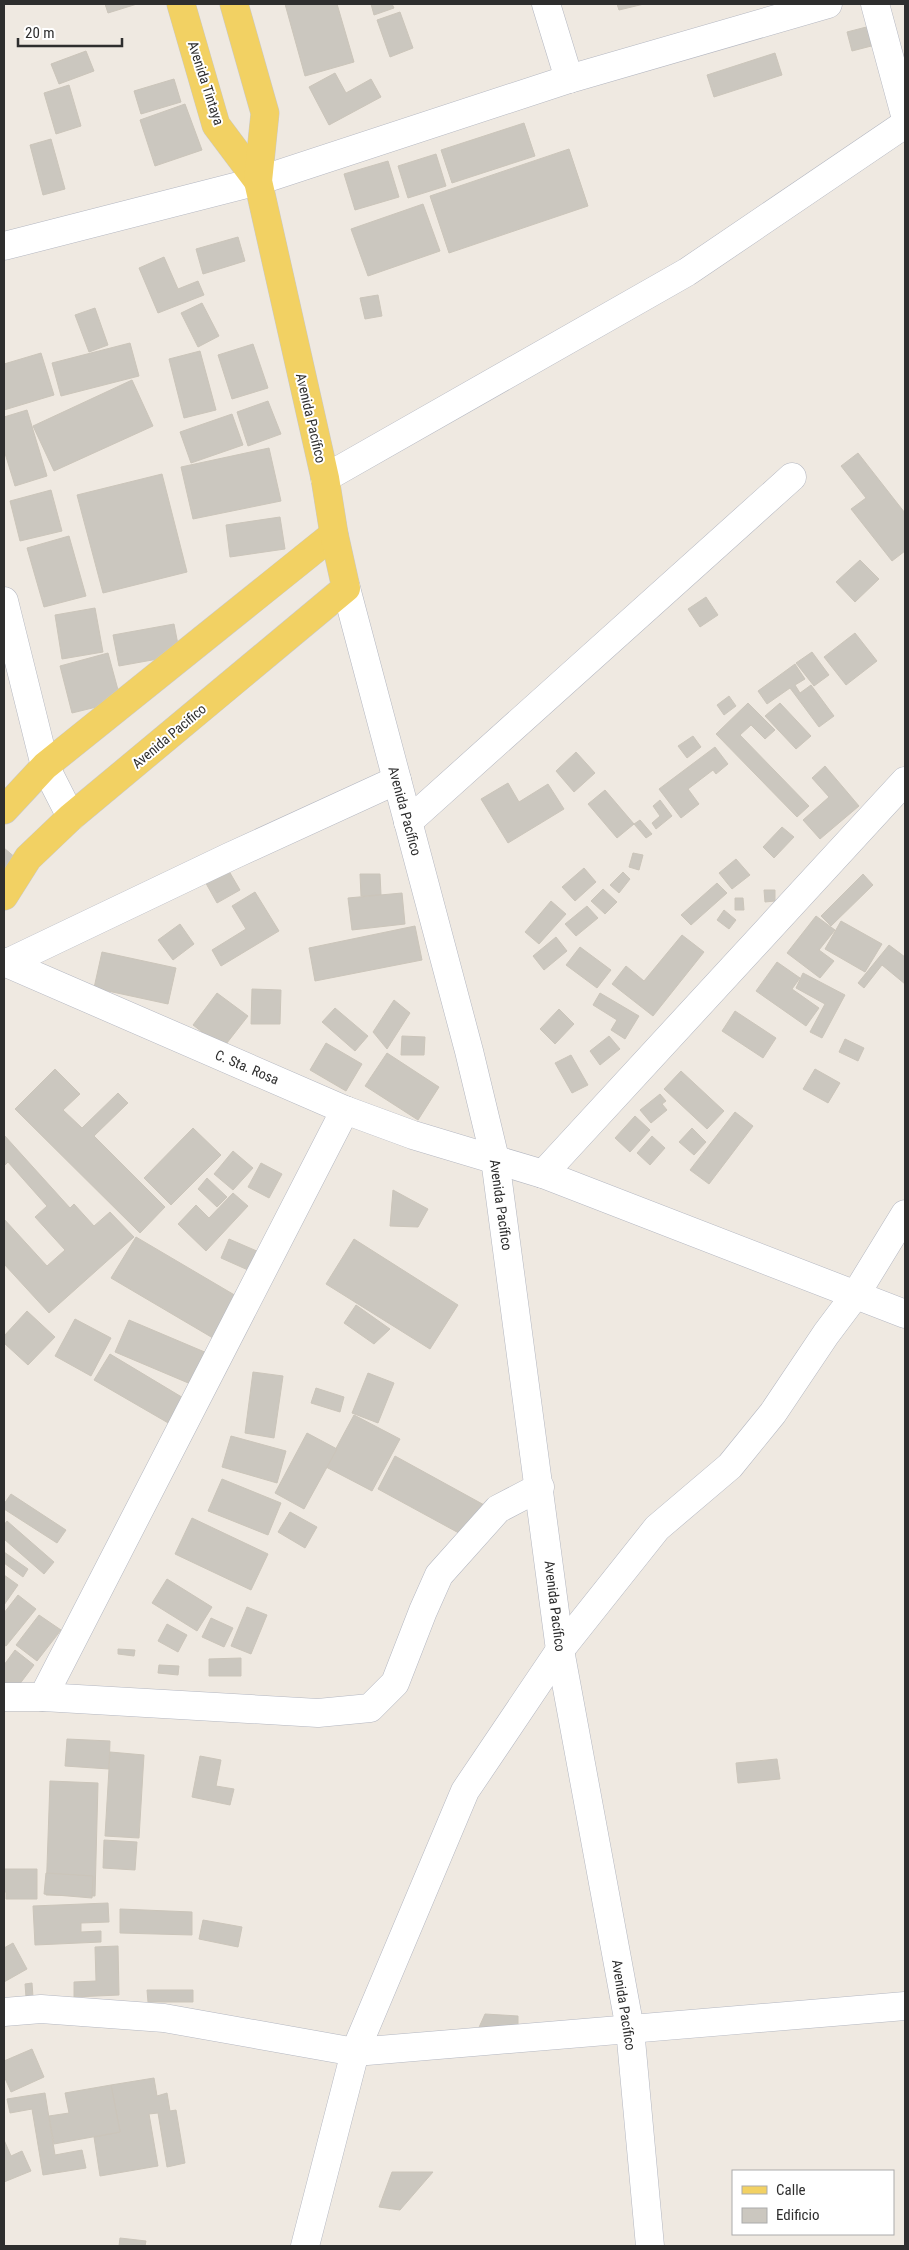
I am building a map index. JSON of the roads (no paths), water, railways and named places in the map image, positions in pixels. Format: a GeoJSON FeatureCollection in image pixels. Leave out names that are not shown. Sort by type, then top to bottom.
{"type":"FeatureCollection","features":[{"type":"Feature","properties":{"kind":"main road","name":"Avenida Tintaya"},"geometry":{"type":"LineString","coordinates":[[181,4],[216,125],[258,181]]}},
{"type":"Feature","properties":{"kind":"main road"},"geometry":{"type":"LineString","coordinates":[[234,4],[265,113],[258,181]]}},
{"type":"Feature","properties":{"kind":"main road","name":"Avenida Pacífico"},"geometry":{"type":"LineString","coordinates":[[258,181],[325,478],[334,534],[346,588]]}},
{"type":"Feature","properties":{"kind":"main road"},"geometry":{"type":"LineString","coordinates":[[4,810],[45,766],[334,534]]}},
{"type":"Feature","properties":{"kind":"main road","name":"Avenida Pacifico"},"geometry":{"type":"LineString","coordinates":[[4,896],[28,858],[71,817],[346,588]]}},
{"type":"Feature","properties":{"kind":"street"},"geometry":{"type":"LineString","coordinates":[[546,4],[569,79]]}},
{"type":"Feature","properties":{"kind":"street"},"geometry":{"type":"LineString","coordinates":[[4,246],[258,181],[569,79],[828,4]]}},
{"type":"Feature","properties":{"kind":"street"},"geometry":{"type":"LineString","coordinates":[[875,4],[905,115]]}},
{"type":"Feature","properties":{"kind":"street"},"geometry":{"type":"LineString","coordinates":[[325,478],[687,272],[905,124]]}},
{"type":"Feature","properties":{"kind":"street"},"geometry":{"type":"LineString","coordinates":[[408,822],[792,477]]}},
{"type":"Feature","properties":{"kind":"street","name":"Avenida Pacífico"},"geometry":{"type":"LineString","coordinates":[[346,588],[469,1051],[495,1159],[540,1487],[560,1650],[630,2029],[650,2246]]}},
{"type":"Feature","properties":{"kind":"street"},"geometry":{"type":"LineString","coordinates":[[4,601],[45,766],[71,817]]}},
{"type":"Feature","properties":{"kind":"street"},"geometry":{"type":"LineString","coordinates":[[6,962],[396,780]]}},
{"type":"Feature","properties":{"kind":"street"},"geometry":{"type":"LineString","coordinates":[[543,1174],[905,781]]}},
{"type":"Feature","properties":{"kind":"street","name":"C. Sta. Rosa"},"geometry":{"type":"LineString","coordinates":[[6,962],[345,1110],[413,1135],[543,1174],[905,1314]]}},
{"type":"Feature","properties":{"kind":"street"},"geometry":{"type":"LineString","coordinates":[[43,1697],[345,1110]]}},
{"type":"Feature","properties":{"kind":"street"},"geometry":{"type":"LineString","coordinates":[[305,2246],[355,2052],[465,1791],[560,1650],[657,1528],[736,1458],[773,1413],[826,1334],[856,1294],[905,1214]]}},
{"type":"Feature","properties":{"kind":"street"},"geometry":{"type":"LineString","coordinates":[[4,1697],[43,1697],[318,1713],[370,1708],[395,1683],[439,1575],[498,1509],[540,1487]]}},
{"type":"Feature","properties":{"kind":"street"},"geometry":{"type":"LineString","coordinates":[[4,2012],[41,2009],[164,2018],[355,2052],[905,2006]]}}]}
